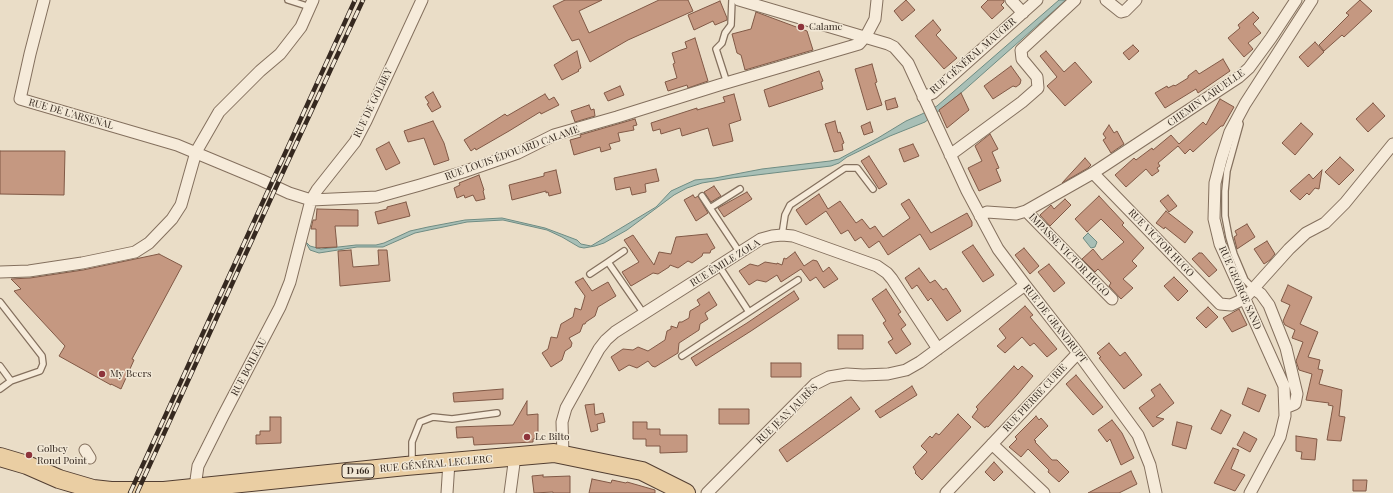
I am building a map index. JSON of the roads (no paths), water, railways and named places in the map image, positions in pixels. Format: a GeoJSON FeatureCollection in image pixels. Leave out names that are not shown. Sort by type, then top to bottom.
{"type":"FeatureCollection","features":[{"type":"Feature","properties":{"kind":"main road","name":"RUE GÉNÉRAL LECLERC"},"geometry":{"type":"LineString","coordinates":[[0,443],[27,465]]}},
{"type":"Feature","properties":{"kind":"main road","name":"RUE GÉNÉRAL LECLERC"},"geometry":{"type":"LineString","coordinates":[[0,457],[27,465],[59,479],[93,489],[111,491],[164,491],[449,462],[554,453],[642,471],[686,493]]}},
{"type":"Feature","properties":{"kind":"street","name":"RUE DE L'ARSENAL"},"geometry":{"type":"LineString","coordinates":[[44,0],[20,99],[177,145],[196,152]]}},
{"type":"Feature","properties":{"kind":"street","name":"RUE DE GOLBEY"},"geometry":{"type":"LineString","coordinates":[[299,245],[311,200],[317,190],[355,142],[422,0]]}},
{"type":"Feature","properties":{"kind":"street","name":"RUE DE GRANDRUPT"},"geometry":{"type":"LineString","coordinates":[[738,0],[866,36],[888,44],[894,47],[908,63],[967,192],[998,249],[1078,353],[1138,435],[1150,465],[1156,493]]}},
{"type":"Feature","properties":{"kind":"street"},"geometry":{"type":"LineString","coordinates":[[866,36],[875,19],[877,0]]}},
{"type":"Feature","properties":{"kind":"street","name":"RUE GÉNÉRAL MAUGER"},"geometry":{"type":"LineString","coordinates":[[1011,0],[1023,13]]}},
{"type":"Feature","properties":{"kind":"street","name":"RUE GÉNÉRAL MAUGER"},"geometry":{"type":"LineString","coordinates":[[923,97],[933,93],[1037,0]]}},
{"type":"Feature","properties":{"kind":"street"},"geometry":{"type":"LineString","coordinates":[[950,155],[1022,102],[1038,88],[1037,77],[1022,58],[1021,50],[1075,0]]}},
{"type":"Feature","properties":{"kind":"street"},"geometry":{"type":"LineString","coordinates":[[1106,0],[1121,12],[1125,11],[1136,0]]}},
{"type":"Feature","properties":{"kind":"street","name":"CHEMIN LARUELLE"},"geometry":{"type":"LineString","coordinates":[[1093,173],[1239,77],[1249,68],[1296,0]]}},
{"type":"Feature","properties":{"kind":"street","name":"RUE GEORGE SAND"},"geometry":{"type":"LineString","coordinates":[[1250,493],[1280,437],[1285,416],[1284,386],[1220,244],[1214,219],[1216,182],[1230,132],[1265,72],[1312,0]]}},
{"type":"Feature","properties":{"kind":"street"},"geometry":{"type":"LineString","coordinates":[[0,272],[29,271],[82,264],[135,252],[149,244],[160,234],[181,205],[196,152],[219,112],[260,71],[280,54],[300,27],[311,3]]}},
{"type":"Feature","properties":{"kind":"street","name":"RUE LOUIS ÉDOUARD CALAME"},"geometry":{"type":"LineString","coordinates":[[196,152],[289,193],[311,200],[377,197],[463,172],[518,153],[554,135],[859,44],[866,36]]}},
{"type":"Feature","properties":{"kind":"street","name":"RUE VICTOR HUGO"},"geometry":{"type":"LineString","coordinates":[[1093,173],[1220,304],[1231,305],[1244,299],[1289,249],[1306,233],[1325,223],[1345,204],[1393,144]]}},
{"type":"Feature","properties":{"kind":"street"},"geometry":{"type":"LineString","coordinates":[[980,216],[987,212],[1016,214],[1026,211],[1093,173]]}},
{"type":"Feature","properties":{"kind":"street","name":"IMPASSE VICTOR HUGO"},"geometry":{"type":"LineString","coordinates":[[1026,211],[1112,298]]}},
{"type":"Feature","properties":{"kind":"street","name":"RUE ÉMILE ZOLA"},"geometry":{"type":"LineString","coordinates":[[563,455],[562,422],[566,408],[599,349],[606,340],[615,332],[761,239],[782,235],[793,236],[877,266],[887,273],[938,349]]}},
{"type":"Feature","properties":{"kind":"street","name":"RUE BOILEAU"},"geometry":{"type":"LineString","coordinates":[[197,487],[196,480],[198,466],[280,307],[290,282],[299,245]]}},
{"type":"Feature","properties":{"kind":"street","name":"RUE JEAN JAURÈS"},"geometry":{"type":"LineString","coordinates":[[707,493],[815,384],[829,377],[847,374],[888,374],[906,370],[920,362],[1025,286]]}},
{"type":"Feature","properties":{"kind":"street"},"geometry":{"type":"LineString","coordinates":[[1254,289],[1269,305],[1286,348],[1297,394],[1295,404],[1284,408]]}},
{"type":"Feature","properties":{"kind":"street","name":"RUE PIERRE CURIE"},"geometry":{"type":"LineString","coordinates":[[946,493],[1078,353]]}},
{"type":"Feature","properties":{"kind":"street"},"geometry":{"type":"LineString","coordinates":[[992,444],[1044,493]]}},
{"type":"Feature","properties":{"kind":"street"},"geometry":{"type":"LineString","coordinates":[[510,493],[515,456]]}},
{"type":"Feature","properties":{"kind":"street"},"geometry":{"type":"LineString","coordinates":[[447,493],[449,462]]}},
{"type":"Feature","properties":{"kind":"lane"},"geometry":{"type":"LineString","coordinates":[[288,0],[311,3]]}},
{"type":"Feature","properties":{"kind":"lane"},"geometry":{"type":"LineString","coordinates":[[727,83],[716,49],[722,43],[725,33],[731,25],[732,0]]}},
{"type":"Feature","properties":{"kind":"lane"},"geometry":{"type":"LineString","coordinates":[[1238,118],[1240,124],[1239,131],[1227,172],[1225,216],[1234,254],[1245,280],[1254,289]]}},
{"type":"Feature","properties":{"kind":"lane"},"geometry":{"type":"LineString","coordinates":[[782,235],[785,215],[790,204],[845,168],[857,168],[873,189]]}},
{"type":"Feature","properties":{"kind":"lane"},"geometry":{"type":"LineString","coordinates":[[710,208],[740,189]]}},
{"type":"Feature","properties":{"kind":"lane"},"geometry":{"type":"LineString","coordinates":[[702,196],[740,253]]}},
{"type":"Feature","properties":{"kind":"lane"},"geometry":{"type":"LineString","coordinates":[[590,274],[624,251]]}},
{"type":"Feature","properties":{"kind":"lane"},"geometry":{"type":"LineString","coordinates":[[608,262],[644,314]]}},
{"type":"Feature","properties":{"kind":"lane"},"geometry":{"type":"LineString","coordinates":[[719,266],[749,312]]}},
{"type":"Feature","properties":{"kind":"lane"},"geometry":{"type":"LineString","coordinates":[[682,356],[798,280]]}},
{"type":"Feature","properties":{"kind":"lane"},"geometry":{"type":"LineString","coordinates":[[0,302],[42,356],[40,370],[11,381],[0,389]]}},
{"type":"Feature","properties":{"kind":"lane"},"geometry":{"type":"LineString","coordinates":[[0,366],[11,381]]}},
{"type":"Feature","properties":{"kind":"lane"},"geometry":{"type":"LineString","coordinates":[[412,466],[412,442],[420,422],[434,417],[452,419],[497,413]]}},
{"type":"Feature","properties":{"kind":"railway"},"geometry":{"type":"LineString","coordinates":[[130,493],[355,0]]}},
{"type":"Feature","properties":{"kind":"railway"},"geometry":{"type":"LineString","coordinates":[[137,493],[363,0]]}},
{"type":"Feature","properties":{"kind":"place","name":"Calame"},"geometry":{"type":"Point","coordinates":[801,27]}},
{"type":"Feature","properties":{"kind":"place","name":"My Beers"},"geometry":{"type":"Point","coordinates":[102,374]}},
{"type":"Feature","properties":{"kind":"place","name":"Le Bilto"},"geometry":{"type":"Point","coordinates":[527,437]}},
{"type":"Feature","properties":{"kind":"place","name":"Golbey Rond Point"},"geometry":{"type":"Point","coordinates":[29,455]}}]}
